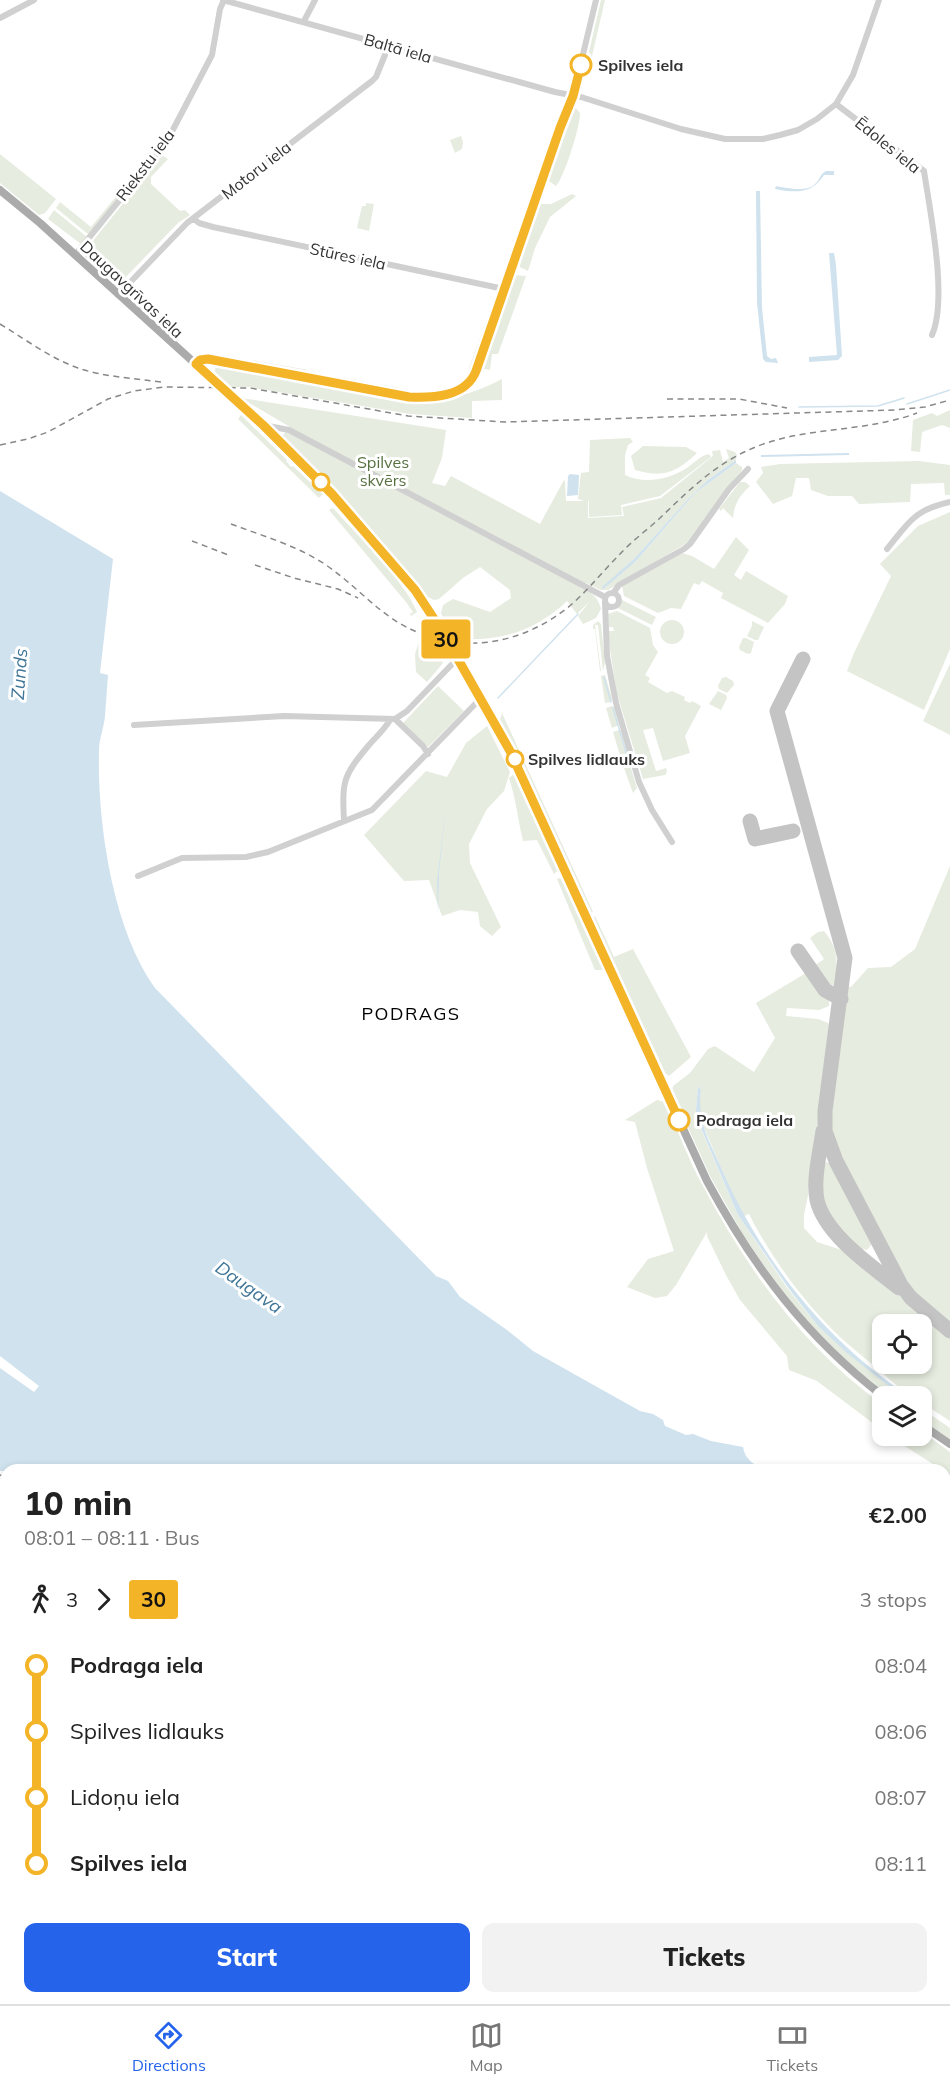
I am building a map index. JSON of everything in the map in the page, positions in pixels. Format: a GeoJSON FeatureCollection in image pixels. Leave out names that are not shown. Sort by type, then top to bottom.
{"type":"FeatureCollection","features":[{"type":"Feature","properties":{"kind":"main road","name":"Daugavgrīvas iela"},"geometry":{"type":"LineString","coordinates":[[0,190],[263,425],[332,494],[415,590],[481,698],[518,768],[721,1207],[756,1263],[808,1330],[872,1387]]}},
{"type":"Feature","properties":{"kind":"main road"},"geometry":{"type":"LineString","coordinates":[[932,1432],[950,1444]]}},
{"type":"Feature","properties":{"kind":"street"},"geometry":{"type":"LineString","coordinates":[[0,18],[34,0]]}},
{"type":"Feature","properties":{"kind":"street","name":"Baltā iela"},"geometry":{"type":"LineString","coordinates":[[224,0],[573,96]]}},
{"type":"Feature","properties":{"kind":"street","name":"Riekstu iela"},"geometry":{"type":"LineString","coordinates":[[75,255],[166,143],[212,54],[220,9],[224,0]]}},
{"type":"Feature","properties":{"kind":"street"},"geometry":{"type":"LineString","coordinates":[[304,21],[315,0]]}},
{"type":"Feature","properties":{"kind":"street"},"geometry":{"type":"LineString","coordinates":[[196,364],[200,360],[208,359],[409,397],[435,396],[454,392],[466,386],[474,376],[573,96],[596,0]]}},
{"type":"Feature","properties":{"kind":"street"},"geometry":{"type":"LineString","coordinates":[[573,96],[681,129],[725,139],[763,139],[798,130],[836,104],[853,75],[879,0]]}},
{"type":"Feature","properties":{"kind":"street","name":"Motoru iela"},"geometry":{"type":"LineString","coordinates":[[118,295],[194,219],[372,81],[376,77],[389,45]]}},
{"type":"Feature","properties":{"kind":"street","name":"Ēdoles iela"},"geometry":{"type":"LineString","coordinates":[[836,104],[924,171],[937,267],[938,317],[932,335]]}},
{"type":"Feature","properties":{"kind":"street","name":"Stūres iela"},"geometry":{"type":"LineString","coordinates":[[194,219],[213,227],[504,290]]}},
{"type":"Feature","properties":{"kind":"street"},"geometry":{"type":"LineString","coordinates":[[263,425],[289,430],[605,600],[610,607],[618,604],[619,597],[614,592]]}},
{"type":"Feature","properties":{"kind":"street"},"geometry":{"type":"LineString","coordinates":[[672,842],[652,810],[639,782],[616,703],[607,656],[605,600],[608,593],[614,592],[619,585],[690,544],[729,489],[748,469]]}},
{"type":"Feature","properties":{"kind":"street"},"geometry":{"type":"LineString","coordinates":[[887,549],[916,515],[933,506],[950,502]]}},
{"type":"Feature","properties":{"kind":"street"},"geometry":{"type":"LineString","coordinates":[[344,821],[344,783],[348,771],[392,719],[407,711],[457,659]]}},
{"type":"Feature","properties":{"kind":"street"},"geometry":{"type":"LineString","coordinates":[[138,876],[182,858],[236,858],[268,852],[372,810],[481,698]]}},
{"type":"Feature","properties":{"kind":"street"},"geometry":{"type":"LineString","coordinates":[[134,725],[284,716],[392,719],[423,746],[428,754]]}},
{"type":"Feature","properties":{"kind":"green space"},"geometry":{"type":"Polygon","coordinates":[[[601,0],[605,0],[592,56],[589,52],[601,0]]]}},
{"type":"Feature","properties":{"kind":"green space"},"geometry":{"type":"Polygon","coordinates":[[[575,107],[580,113],[578,128],[556,186],[549,181],[550,165],[562,131],[575,107]]]}},
{"type":"Feature","properties":{"kind":"green space"},"geometry":{"type":"Polygon","coordinates":[[[461,136],[462,149],[455,153],[450,140],[461,136]]]}},
{"type":"Feature","properties":{"kind":"green space"},"geometry":{"type":"Polygon","coordinates":[[[159,144],[89,235],[56,208],[60,202],[91,227],[159,144]]]}},
{"type":"Feature","properties":{"kind":"green space"},"geometry":{"type":"Polygon","coordinates":[[[0,154],[56,199],[45,213],[39,215],[0,183],[0,154]]]}},
{"type":"Feature","properties":{"kind":"green space"},"geometry":{"type":"Polygon","coordinates":[[[162,155],[168,159],[151,177],[151,184],[180,211],[185,210],[190,215],[178,223],[121,282],[88,247],[162,155]]]}},
{"type":"Feature","properties":{"kind":"green space"},"geometry":{"type":"Polygon","coordinates":[[[532,189],[534,194],[504,281],[499,285],[532,189]]]}},
{"type":"Feature","properties":{"kind":"green space"},"geometry":{"type":"Polygon","coordinates":[[[572,194],[576,196],[550,217],[535,248],[528,271],[520,267],[517,260],[537,204],[551,204],[572,194]]]}},
{"type":"Feature","properties":{"kind":"green space"},"geometry":{"type":"Polygon","coordinates":[[[366,203],[374,204],[369,231],[357,228],[362,206],[366,206],[366,203]]]}},
{"type":"Feature","properties":{"kind":"green space"},"geometry":{"type":"Polygon","coordinates":[[[54,210],[87,237],[81,244],[48,219],[54,210]]]}},
{"type":"Feature","properties":{"kind":"green space"},"geometry":{"type":"Polygon","coordinates":[[[85,249],[121,286],[116,286],[85,257],[85,249]]]}},
{"type":"Feature","properties":{"kind":"green space"},"geometry":{"type":"Polygon","coordinates":[[[513,275],[526,276],[498,354],[492,354],[490,370],[480,368],[513,275]]]}},
{"type":"Feature","properties":{"kind":"green space"},"geometry":{"type":"Polygon","coordinates":[[[497,291],[498,300],[473,369],[469,368],[497,291]]]}},
{"type":"Feature","properties":{"kind":"green space"},"geometry":{"type":"Polygon","coordinates":[[[253,360],[308,370],[302,373],[256,364],[253,360]]]}},
{"type":"Feature","properties":{"kind":"green space"},"geometry":{"type":"Polygon","coordinates":[[[217,366],[295,381],[295,383],[315,384],[409,400],[454,397],[478,390],[502,379],[502,400],[472,401],[472,418],[410,414],[248,387],[228,387],[215,374],[217,366]]]}},
{"type":"Feature","properties":{"kind":"green space"},"geometry":{"type":"Polygon","coordinates":[[[340,377],[400,388],[399,392],[339,380],[340,377]]]}},
{"type":"Feature","properties":{"kind":"green space","name":"Spilves skvērs"},"geometry":{"type":"Polygon","coordinates":[[[241,398],[446,430],[442,458],[432,483],[445,486],[451,476],[540,524],[564,480],[566,501],[584,501],[578,499],[581,473],[589,472],[590,440],[630,438],[633,442],[628,445],[625,455],[625,475],[632,478],[655,480],[671,476],[702,456],[709,454],[711,457],[660,496],[621,505],[622,515],[589,517],[588,501],[588,518],[624,516],[622,507],[661,498],[713,456],[712,451],[720,450],[723,462],[729,458],[726,449],[735,452],[736,460],[708,480],[690,497],[634,559],[602,588],[635,562],[695,493],[736,463],[742,467],[742,470],[689,541],[608,590],[601,590],[586,583],[580,588],[591,593],[598,601],[601,609],[596,618],[583,624],[578,616],[590,601],[577,614],[567,601],[541,621],[513,633],[483,639],[450,638],[441,613],[443,605],[453,599],[490,612],[511,598],[510,590],[480,567],[439,599],[434,600],[426,596],[348,508],[328,481],[329,479],[326,476],[323,479],[284,441],[283,435],[290,427],[241,398]]]}},
{"type":"Feature","properties":{"kind":"green space"},"geometry":{"type":"Polygon","coordinates":[[[950,410],[950,428],[942,425],[922,432],[920,452],[911,451],[913,420],[932,413],[937,416],[950,410]]]}},
{"type":"Feature","properties":{"kind":"green space"},"geometry":{"type":"Polygon","coordinates":[[[241,415],[287,460],[291,467],[293,466],[323,494],[319,498],[238,419],[241,415]]]}},
{"type":"Feature","properties":{"kind":"green space"},"geometry":{"type":"Polygon","coordinates":[[[643,446],[686,447],[697,453],[676,469],[654,474],[635,470],[631,456],[643,446]]]}},
{"type":"Feature","properties":{"kind":"green space"},"geometry":{"type":"Polygon","coordinates":[[[919,461],[950,465],[950,495],[945,495],[944,483],[911,484],[910,502],[859,504],[852,496],[828,496],[811,490],[809,478],[796,478],[792,496],[773,504],[756,482],[763,473],[761,467],[780,464],[919,461]]]}},
{"type":"Feature","properties":{"kind":"green space"},"geometry":{"type":"Polygon","coordinates":[[[740,482],[745,482],[750,486],[738,500],[733,518],[723,508],[721,511],[719,509],[740,482]]]}},
{"type":"Feature","properties":{"kind":"green space"},"geometry":{"type":"Polygon","coordinates":[[[333,508],[391,572],[411,599],[417,612],[411,616],[413,612],[406,602],[329,510],[333,508]]]}},
{"type":"Feature","properties":{"kind":"green space"},"geometry":{"type":"Polygon","coordinates":[[[950,512],[950,649],[924,710],[847,671],[891,576],[880,564],[918,526],[950,512]]]}},
{"type":"Feature","properties":{"kind":"green space"},"geometry":{"type":"Polygon","coordinates":[[[736,537],[749,550],[734,575],[741,580],[746,571],[788,596],[785,604],[768,623],[721,598],[723,593],[702,581],[699,585],[694,583],[681,609],[671,608],[658,613],[624,596],[622,586],[682,553],[714,569],[736,537]]]}},
{"type":"Feature","properties":{"kind":"green space"},"geometry":{"type":"Polygon","coordinates":[[[622,600],[656,617],[652,625],[618,608],[622,600]]]}},
{"type":"Feature","properties":{"kind":"green space"},"geometry":{"type":"Polygon","coordinates":[[[617,611],[650,628],[653,645],[658,652],[645,675],[650,678],[648,682],[667,693],[672,691],[685,697],[684,700],[701,706],[685,736],[690,753],[663,761],[653,728],[643,730],[656,771],[666,768],[665,775],[643,779],[617,694],[607,631],[614,631],[613,627],[609,627],[608,614],[617,611]]]}},
{"type":"Feature","properties":{"kind":"green space"},"geometry":{"type":"Polygon","coordinates":[[[672,620],[681,623],[684,632],[681,641],[672,644],[663,641],[660,632],[663,623],[672,620]]]}},
{"type":"Feature","properties":{"kind":"green space"},"geometry":{"type":"Polygon","coordinates":[[[598,621],[601,624],[605,662],[603,671],[598,625],[595,625],[601,671],[595,629],[593,629],[593,625],[598,621]]]}},
{"type":"Feature","properties":{"kind":"green space"},"geometry":{"type":"Polygon","coordinates":[[[752,621],[764,627],[758,640],[747,636],[752,621]]]}},
{"type":"Feature","properties":{"kind":"green space"},"geometry":{"type":"Polygon","coordinates":[[[421,635],[430,639],[443,663],[427,682],[416,672],[415,654],[421,635]]]}},
{"type":"Feature","properties":{"kind":"green space"},"geometry":{"type":"Polygon","coordinates":[[[743,638],[754,642],[751,653],[740,650],[743,638]]]}},
{"type":"Feature","properties":{"kind":"green space"},"geometry":{"type":"Polygon","coordinates":[[[950,664],[950,735],[923,721],[950,664]]]}},
{"type":"Feature","properties":{"kind":"green space"},"geometry":{"type":"Polygon","coordinates":[[[605,675],[612,698],[611,702],[605,703],[601,676],[605,675]]]}},
{"type":"Feature","properties":{"kind":"green space"},"geometry":{"type":"Polygon","coordinates":[[[726,677],[733,681],[734,685],[727,693],[718,686],[722,678],[726,677]]]}},
{"type":"Feature","properties":{"kind":"green space"},"geometry":{"type":"Polygon","coordinates":[[[438,686],[464,711],[428,747],[403,723],[438,686]]]}},
{"type":"Feature","properties":{"kind":"green space"},"geometry":{"type":"Polygon","coordinates":[[[718,691],[727,698],[721,710],[709,704],[718,691]]]}},
{"type":"Feature","properties":{"kind":"green space"},"geometry":{"type":"Polygon","coordinates":[[[615,707],[619,725],[612,728],[606,708],[615,707]]]}},
{"type":"Feature","properties":{"kind":"green space"},"geometry":{"type":"Polygon","coordinates":[[[502,713],[593,912],[589,912],[500,720],[502,713]]]}},
{"type":"Feature","properties":{"kind":"green space"},"geometry":{"type":"Polygon","coordinates":[[[487,726],[510,772],[504,791],[487,809],[469,844],[470,863],[501,927],[492,936],[480,926],[478,912],[460,910],[442,916],[429,880],[404,881],[364,835],[426,771],[447,777],[466,743],[487,726]]]}},
{"type":"Feature","properties":{"kind":"green space"},"geometry":{"type":"Polygon","coordinates":[[[622,731],[631,761],[626,764],[622,762],[613,732],[622,731]]]}},
{"type":"Feature","properties":{"kind":"green space"},"geometry":{"type":"Polygon","coordinates":[[[630,765],[637,788],[633,793],[624,768],[630,765]]]}},
{"type":"Feature","properties":{"kind":"green space"},"geometry":{"type":"Polygon","coordinates":[[[514,774],[556,867],[557,871],[554,874],[537,840],[523,841],[509,778],[514,774]]]}},
{"type":"Feature","properties":{"kind":"green space"},"geometry":{"type":"Polygon","coordinates":[[[950,866],[950,1324],[918,1296],[897,1266],[846,1170],[833,1138],[829,1120],[847,986],[851,987],[868,968],[891,967],[915,949],[950,866]]]}},
{"type":"Feature","properties":{"kind":"green space"},"geometry":{"type":"Polygon","coordinates":[[[557,879],[563,880],[605,970],[595,970],[557,879]]]}},
{"type":"Feature","properties":{"kind":"green space"},"geometry":{"type":"Polygon","coordinates":[[[595,916],[614,957],[633,949],[691,1057],[669,1076],[665,1073],[656,1053],[652,1053],[593,919],[595,916]]]}},
{"type":"Feature","properties":{"kind":"green space"},"geometry":{"type":"Polygon","coordinates":[[[824,931],[835,951],[837,963],[835,986],[826,983],[814,966],[824,959],[810,938],[824,931]]]}},
{"type":"Feature","properties":{"kind":"green space"},"geometry":{"type":"Polygon","coordinates":[[[806,973],[829,1001],[829,1006],[819,1010],[787,1008],[786,1016],[818,1019],[828,1023],[830,1029],[804,1228],[817,1242],[845,1251],[921,1314],[872,1314],[872,1364],[814,1310],[789,1279],[749,1214],[744,1216],[735,1201],[700,1118],[701,1090],[698,1086],[696,1111],[698,1122],[738,1215],[788,1289],[818,1326],[872,1371],[872,1374],[891,1386],[877,1386],[853,1367],[817,1334],[777,1285],[742,1233],[710,1176],[672,1092],[673,1086],[690,1073],[708,1049],[715,1046],[754,1072],[775,1038],[756,1003],[806,973]]]}},
{"type":"Feature","properties":{"kind":"green space"},"geometry":{"type":"Polygon","coordinates":[[[657,1100],[664,1102],[703,1186],[739,1248],[780,1306],[803,1333],[827,1358],[872,1396],[872,1422],[817,1381],[789,1370],[787,1356],[740,1300],[707,1232],[676,1285],[667,1296],[655,1298],[627,1287],[648,1259],[674,1251],[647,1168],[635,1122],[625,1120],[657,1100]]]}},
{"type":"Feature","properties":{"kind":"green space"},"geometry":{"type":"Polygon","coordinates":[[[826,1162],[832,1164],[871,1239],[872,1244],[867,1250],[858,1247],[834,1223],[826,1209],[821,1176],[826,1162]]]}},
{"type":"Feature","properties":{"kind":"green space"},"geometry":{"type":"Polygon","coordinates":[[[932,1323],[950,1338],[950,1421],[932,1409],[932,1386],[897,1386],[883,1374],[932,1374],[932,1323]]]}},
{"type":"Feature","properties":{"kind":"green space"},"geometry":{"type":"Polygon","coordinates":[[[932,1416],[950,1428],[950,1439],[932,1427],[932,1416]]]}},
{"type":"Feature","properties":{"kind":"green space"},"geometry":{"type":"Polygon","coordinates":[[[932,1439],[950,1452],[950,1464],[933,1464],[905,1446],[932,1446],[932,1439]]]}},
{"type":"Feature","properties":{"kind":"water"},"geometry":{"type":"Polygon","coordinates":[[[826,171],[834,171],[834,175],[824,175],[814,186],[809,189],[790,191],[775,189],[776,186],[808,188],[816,183],[826,171]]]}},
{"type":"Feature","properties":{"kind":"water"},"geometry":{"type":"Polygon","coordinates":[[[756,191],[760,191],[762,308],[767,356],[771,359],[776,358],[778,363],[766,362],[763,359],[757,303],[756,191]]]}},
{"type":"Feature","properties":{"kind":"water"},"geometry":{"type":"Polygon","coordinates":[[[829,253],[834,253],[836,265],[842,356],[838,360],[809,362],[809,357],[837,355],[829,253]]]}},
{"type":"Feature","properties":{"kind":"water"},"geometry":{"type":"Polygon","coordinates":[[[849,453],[849,455],[761,457],[761,455],[849,453]]]}},
{"type":"Feature","properties":{"kind":"water"},"geometry":{"type":"Polygon","coordinates":[[[736,460],[736,463],[695,493],[635,562],[603,589],[602,587],[634,559],[690,497],[708,480],[736,460]]]}},
{"type":"Feature","properties":{"kind":"water"},"geometry":{"type":"Polygon","coordinates":[[[570,474],[579,475],[578,495],[567,496],[570,474]]]}},
{"type":"Feature","properties":{"kind":"water"},"geometry":{"type":"Polygon","coordinates":[[[0,491],[113,559],[100,673],[108,675],[105,716],[99,747],[101,810],[110,875],[118,907],[140,964],[155,988],[436,1276],[448,1281],[460,1297],[533,1351],[640,1411],[653,1414],[663,1420],[665,1426],[686,1435],[693,1434],[711,1441],[743,1447],[746,1456],[754,1464],[0,1464],[0,1368],[34,1392],[39,1386],[0,1356],[0,491]]]}},
{"type":"Feature","properties":{"kind":"water"},"geometry":{"type":"Polygon","coordinates":[[[446,806],[439,873],[438,915],[437,882],[446,806]]]}},
{"type":"Feature","properties":{"kind":"water"},"geometry":{"type":"Polygon","coordinates":[[[698,1086],[701,1090],[700,1110],[704,1128],[735,1198],[754,1231],[797,1294],[849,1349],[872,1369],[872,1373],[818,1326],[789,1289],[738,1215],[698,1121],[696,1111],[698,1086]]]}},
{"type":"Feature","properties":{"kind":"water"},"geometry":{"type":"Polygon","coordinates":[[[874,1374],[878,1374],[895,1386],[889,1386],[874,1374]]]}},
{"type":"Feature","properties":{"kind":"waterway"},"geometry":{"type":"LineString","coordinates":[[907,404],[950,390]]}},
{"type":"Feature","properties":{"kind":"waterway"},"geometry":{"type":"LineString","coordinates":[[799,407],[878,406],[904,398]]}},
{"type":"Feature","properties":{"kind":"waterway"},"geometry":{"type":"LineString","coordinates":[[498,698],[578,614]]}},
{"type":"Feature","properties":{"kind":"waterway"},"geometry":{"type":"LineString","coordinates":[[604,677],[611,702]]}},
{"type":"Feature","properties":{"kind":"waterway"},"geometry":{"type":"LineString","coordinates":[[613,708],[629,762]]}},
{"type":"Feature","properties":{"kind":"taxiway"},"geometry":{"type":"LineString","coordinates":[[803,659],[777,711],[845,958],[825,1111],[825,1131],[836,1161],[901,1285],[911,1298],[950,1331]]}},
{"type":"Feature","properties":{"kind":"taxiway"},"geometry":{"type":"LineString","coordinates":[[750,821],[755,839],[793,831]]}},
{"type":"Feature","properties":{"kind":"taxiway"},"geometry":{"type":"LineString","coordinates":[[798,951],[825,990],[841,999]]}},
{"type":"Feature","properties":{"kind":"taxiway"},"geometry":{"type":"LineString","coordinates":[[823,1131],[816,1183],[817,1200],[822,1213],[830,1226],[851,1249],[899,1288]]}},
{"type":"Feature","properties":{"kind":"railway"},"geometry":{"type":"LineString","coordinates":[[0,324],[48,354],[78,368],[108,375],[161,382]]}},
{"type":"Feature","properties":{"kind":"railway"},"geometry":{"type":"LineString","coordinates":[[0,445],[48,432],[108,399],[134,391],[164,387],[250,388],[408,416],[505,422],[895,410],[925,407],[950,400]]}},
{"type":"Feature","properties":{"kind":"railway"},"geometry":{"type":"LineString","coordinates":[[667,399],[739,399],[787,408]]}},
{"type":"Feature","properties":{"kind":"railway"},"geometry":{"type":"LineString","coordinates":[[231,524],[315,558],[341,576],[393,619],[424,635],[459,643],[492,642],[538,627],[566,609],[625,549],[686,493],[733,458],[778,439],[871,425],[917,413]]}},
{"type":"Feature","properties":{"kind":"railway"},"geometry":{"type":"LineString","coordinates":[[192,541],[231,556]]}},
{"type":"Feature","properties":{"kind":"railway"},"geometry":{"type":"LineString","coordinates":[[255,565],[338,589],[358,598]]}},
{"type":"Feature","properties":{"kind":"bus line","name":"30"},"geometry":{"type":"LineString","coordinates":[[581,65],[573,96],[476,371],[466,386],[454,392],[419,398],[391,395],[208,359],[200,360],[196,364],[263,425],[332,494],[425,604],[510,751],[679,1120]]}},
{"type":"Feature","properties":{"kind":"place","name":"Spilves iela"},"geometry":{"type":"Point","coordinates":[581,65]}},
{"type":"Feature","properties":{"kind":"place","name":"Spilves lidlauks"},"geometry":{"type":"Point","coordinates":[515,759]}},
{"type":"Feature","properties":{"kind":"place","name":"Podraga iela"},"geometry":{"type":"Point","coordinates":[679,1120]}},
{"type":"Feature","properties":{"kind":"district","name":"PODRAGS"},"geometry":{"type":"Point","coordinates":[411,1013]}},
{"type":"Feature","properties":{"kind":"water label","name":"Zunds"},"geometry":{"type":"Point","coordinates":[19,674]}},
{"type":"Feature","properties":{"kind":"water label","name":"Daugava"},"geometry":{"type":"Point","coordinates":[249,1287]}}]}
